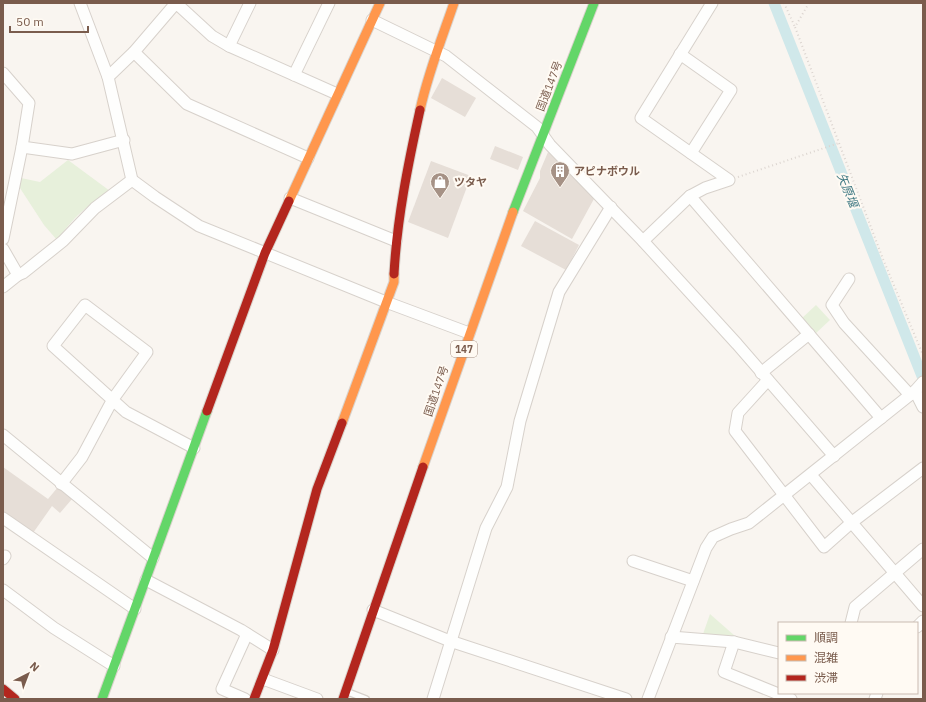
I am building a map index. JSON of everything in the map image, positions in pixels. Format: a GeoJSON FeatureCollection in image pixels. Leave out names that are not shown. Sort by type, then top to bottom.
{"type":"FeatureCollection","features":[{"type":"Feature","properties":{"kind":"main road"},"geometry":{"type":"LineString","coordinates":[[102,699],[265,253],[380,3]]}},
{"type":"Feature","properties":{"kind":"main road"},"geometry":{"type":"LineString","coordinates":[[254,699],[273,650],[317,489],[394,282],[396,241],[412,147],[425,86],[454,3]]}},
{"type":"Feature","properties":{"kind":"main road","name":"国道147号"},"geometry":{"type":"LineString","coordinates":[[344,695],[505,233],[594,3]]}},
{"type":"Feature","properties":{"kind":"main road"},"geometry":{"type":"LineString","coordinates":[[3,690],[14,699]]}},
{"type":"Feature","properties":{"kind":"street"},"geometry":{"type":"LineString","coordinates":[[80,3],[108,77],[124,140],[132,180],[199,226],[386,302],[469,333]]}},
{"type":"Feature","properties":{"kind":"street"},"geometry":{"type":"LineString","coordinates":[[108,77],[134,52],[176,3],[212,36],[229,46],[337,94]]}},
{"type":"Feature","properties":{"kind":"street"},"geometry":{"type":"LineString","coordinates":[[229,46],[250,3]]}},
{"type":"Feature","properties":{"kind":"street"},"geometry":{"type":"LineString","coordinates":[[294,75],[329,3]]}},
{"type":"Feature","properties":{"kind":"street"},"geometry":{"type":"LineString","coordinates":[[712,3],[641,118],[729,180]]}},
{"type":"Feature","properties":{"kind":"street"},"geometry":{"type":"LineString","coordinates":[[372,20],[446,56],[537,127],[550,144],[643,241],[737,344],[834,456]]}},
{"type":"Feature","properties":{"kind":"street"},"geometry":{"type":"LineString","coordinates":[[134,52],[188,104],[308,158]]}},
{"type":"Feature","properties":{"kind":"street"},"geometry":{"type":"LineString","coordinates":[[680,54],[731,90],[691,153]]}},
{"type":"Feature","properties":{"kind":"street"},"geometry":{"type":"LineString","coordinates":[[3,73],[29,104],[22,147],[3,238]]}},
{"type":"Feature","properties":{"kind":"street"},"geometry":{"type":"LineString","coordinates":[[22,147],[72,154],[124,140]]}},
{"type":"Feature","properties":{"kind":"street"},"geometry":{"type":"LineString","coordinates":[[3,287],[18,275],[24,273],[58,245],[95,208],[132,180]]}},
{"type":"Feature","properties":{"kind":"street"},"geometry":{"type":"LineString","coordinates":[[643,241],[690,196],[705,188],[729,180]]}},
{"type":"Feature","properties":{"kind":"street"},"geometry":{"type":"LineString","coordinates":[[690,196],[881,418]]}},
{"type":"Feature","properties":{"kind":"street"},"geometry":{"type":"LineString","coordinates":[[290,198],[396,241]]}},
{"type":"Feature","properties":{"kind":"street"},"geometry":{"type":"LineString","coordinates":[[433,699],[486,528],[507,487],[520,421],[559,292],[611,207]]}},
{"type":"Feature","properties":{"kind":"street"},"geometry":{"type":"LineString","coordinates":[[3,249],[18,275]]}},
{"type":"Feature","properties":{"kind":"street"},"geometry":{"type":"LineString","coordinates":[[849,279],[832,305],[844,323],[913,393],[923,407]]}},
{"type":"Feature","properties":{"kind":"street"},"geometry":{"type":"LineString","coordinates":[[61,484],[82,457],[113,399],[147,352],[85,305],[53,346],[113,399],[126,412],[194,448]]}},
{"type":"Feature","properties":{"kind":"street"},"geometry":{"type":"LineString","coordinates":[[809,334],[764,376],[738,413],[734,431],[824,547],[851,523],[923,468]]}},
{"type":"Feature","properties":{"kind":"street"},"geometry":{"type":"LineString","coordinates":[[648,699],[706,548],[713,537],[731,529],[749,524],[913,393],[923,382]]}},
{"type":"Feature","properties":{"kind":"street"},"geometry":{"type":"LineString","coordinates":[[3,435],[153,558]]}},
{"type":"Feature","properties":{"kind":"street"},"geometry":{"type":"LineString","coordinates":[[811,475],[923,606]]}},
{"type":"Feature","properties":{"kind":"street"},"geometry":{"type":"LineString","coordinates":[[3,518],[135,609]]}},
{"type":"Feature","properties":{"kind":"street"},"geometry":{"type":"LineString","coordinates":[[851,622],[855,606],[923,549]]}},
{"type":"Feature","properties":{"kind":"street"},"geometry":{"type":"LineString","coordinates":[[633,561],[693,581]]}},
{"type":"Feature","properties":{"kind":"street"},"geometry":{"type":"LineString","coordinates":[[146,580],[247,634],[273,650]]}},
{"type":"Feature","properties":{"kind":"street"},"geometry":{"type":"LineString","coordinates":[[3,590],[54,628],[114,666]]}},
{"type":"Feature","properties":{"kind":"street"},"geometry":{"type":"LineString","coordinates":[[373,610],[450,641],[626,699]]}},
{"type":"Feature","properties":{"kind":"street"},"geometry":{"type":"LineString","coordinates":[[245,699],[222,689],[247,634]]}},
{"type":"Feature","properties":{"kind":"street"},"geometry":{"type":"LineString","coordinates":[[671,637],[734,642],[778,652]]}},
{"type":"Feature","properties":{"kind":"street"},"geometry":{"type":"LineString","coordinates":[[734,642],[724,672],[778,694]]}},
{"type":"Feature","properties":{"kind":"street"},"geometry":{"type":"LineString","coordinates":[[263,678],[317,699]]}},
{"type":"Feature","properties":{"kind":"street"},"geometry":{"type":"LineString","coordinates":[[779,694],[791,699]]}},
{"type":"Feature","properties":{"kind":"lane"},"geometry":{"type":"LineString","coordinates":[[344,695],[366,699]]}},
{"type":"Feature","properties":{"kind":"path"},"geometry":{"type":"LineString","coordinates":[[784,3],[797,31],[883,259],[923,355]]}},
{"type":"Feature","properties":{"kind":"path"},"geometry":{"type":"LineString","coordinates":[[797,31],[795,27],[809,3]]}},
{"type":"Feature","properties":{"kind":"path"},"geometry":{"type":"LineString","coordinates":[[729,180],[839,143]]}},
{"type":"Feature","properties":{"kind":"green space"},"geometry":{"type":"Polygon","coordinates":[[[68,160],[110,191],[81,212],[57,240],[44,225],[18,185],[21,178],[40,182],[68,160]]]}},
{"type":"Feature","properties":{"kind":"green space"},"geometry":{"type":"Polygon","coordinates":[[[816,305],[830,320],[815,334],[801,319],[816,305]]]}},
{"type":"Feature","properties":{"kind":"green space"},"geometry":{"type":"Polygon","coordinates":[[[710,614],[735,636],[703,634],[710,614]]]}},
{"type":"Feature","properties":{"kind":"building"},"geometry":{"type":"Polygon","coordinates":[[[442,78],[476,98],[465,117],[431,98],[442,78]]]}},
{"type":"Feature","properties":{"kind":"building"},"geometry":{"type":"Polygon","coordinates":[[[495,146],[523,157],[518,170],[490,159],[495,146]]]}},
{"type":"Feature","properties":{"kind":"building","name":"アピナボウル"},"geometry":{"type":"Polygon","coordinates":[[[548,152],[595,197],[572,239],[523,211],[540,178],[540,171],[548,152]]]}},
{"type":"Feature","properties":{"kind":"building","name":"ツタヤ"},"geometry":{"type":"Polygon","coordinates":[[[431,161],[471,176],[448,238],[408,222],[431,161]]]}},
{"type":"Feature","properties":{"kind":"building"},"geometry":{"type":"Polygon","coordinates":[[[535,221],[579,245],[566,270],[521,246],[535,221]]]}},
{"type":"Feature","properties":{"kind":"building"},"geometry":{"type":"Polygon","coordinates":[[[3,467],[48,499],[58,487],[72,499],[60,513],[52,506],[33,533],[3,512],[3,467]]]}},
{"type":"Feature","properties":{"kind":"waterway","name":"矢原堰"},"geometry":{"type":"LineString","coordinates":[[774,3],[922,376]]}},
{"type":"Feature","properties":{"kind":"traffic: fast"},"geometry":{"type":"LineString","coordinates":[[513,212],[594,3]]}},
{"type":"Feature","properties":{"kind":"traffic: fast"},"geometry":{"type":"LineString","coordinates":[[102,699],[207,411]]}},
{"type":"Feature","properties":{"kind":"traffic: slow"},"geometry":{"type":"LineString","coordinates":[[289,201],[380,3]]}},
{"type":"Feature","properties":{"kind":"traffic: slow"},"geometry":{"type":"LineString","coordinates":[[420,110],[431,69],[454,3]]}},
{"type":"Feature","properties":{"kind":"traffic: slow"},"geometry":{"type":"LineString","coordinates":[[423,467],[513,212]]}},
{"type":"Feature","properties":{"kind":"traffic: slow"},"geometry":{"type":"LineString","coordinates":[[342,423],[394,282],[394,274]]}},
{"type":"Feature","properties":{"kind":"traffic: jam"},"geometry":{"type":"LineString","coordinates":[[394,274],[395,253],[404,192],[420,110]]}},
{"type":"Feature","properties":{"kind":"traffic: jam"},"geometry":{"type":"LineString","coordinates":[[207,411],[265,253],[289,201]]}},
{"type":"Feature","properties":{"kind":"traffic: jam"},"geometry":{"type":"LineString","coordinates":[[254,699],[273,650],[317,489],[342,423]]}},
{"type":"Feature","properties":{"kind":"traffic: jam"},"geometry":{"type":"LineString","coordinates":[[343,699],[423,467]]}},
{"type":"Feature","properties":{"kind":"traffic: jam"},"geometry":{"type":"LineString","coordinates":[[3,689],[15,699]]}},
{"type":"Feature","properties":{"kind":"place","name":"アピナボウル"},"geometry":{"type":"Point","coordinates":[560,188]}},
{"type":"Feature","properties":{"kind":"place","name":"ツタヤ"},"geometry":{"type":"Point","coordinates":[440,199]}}]}
